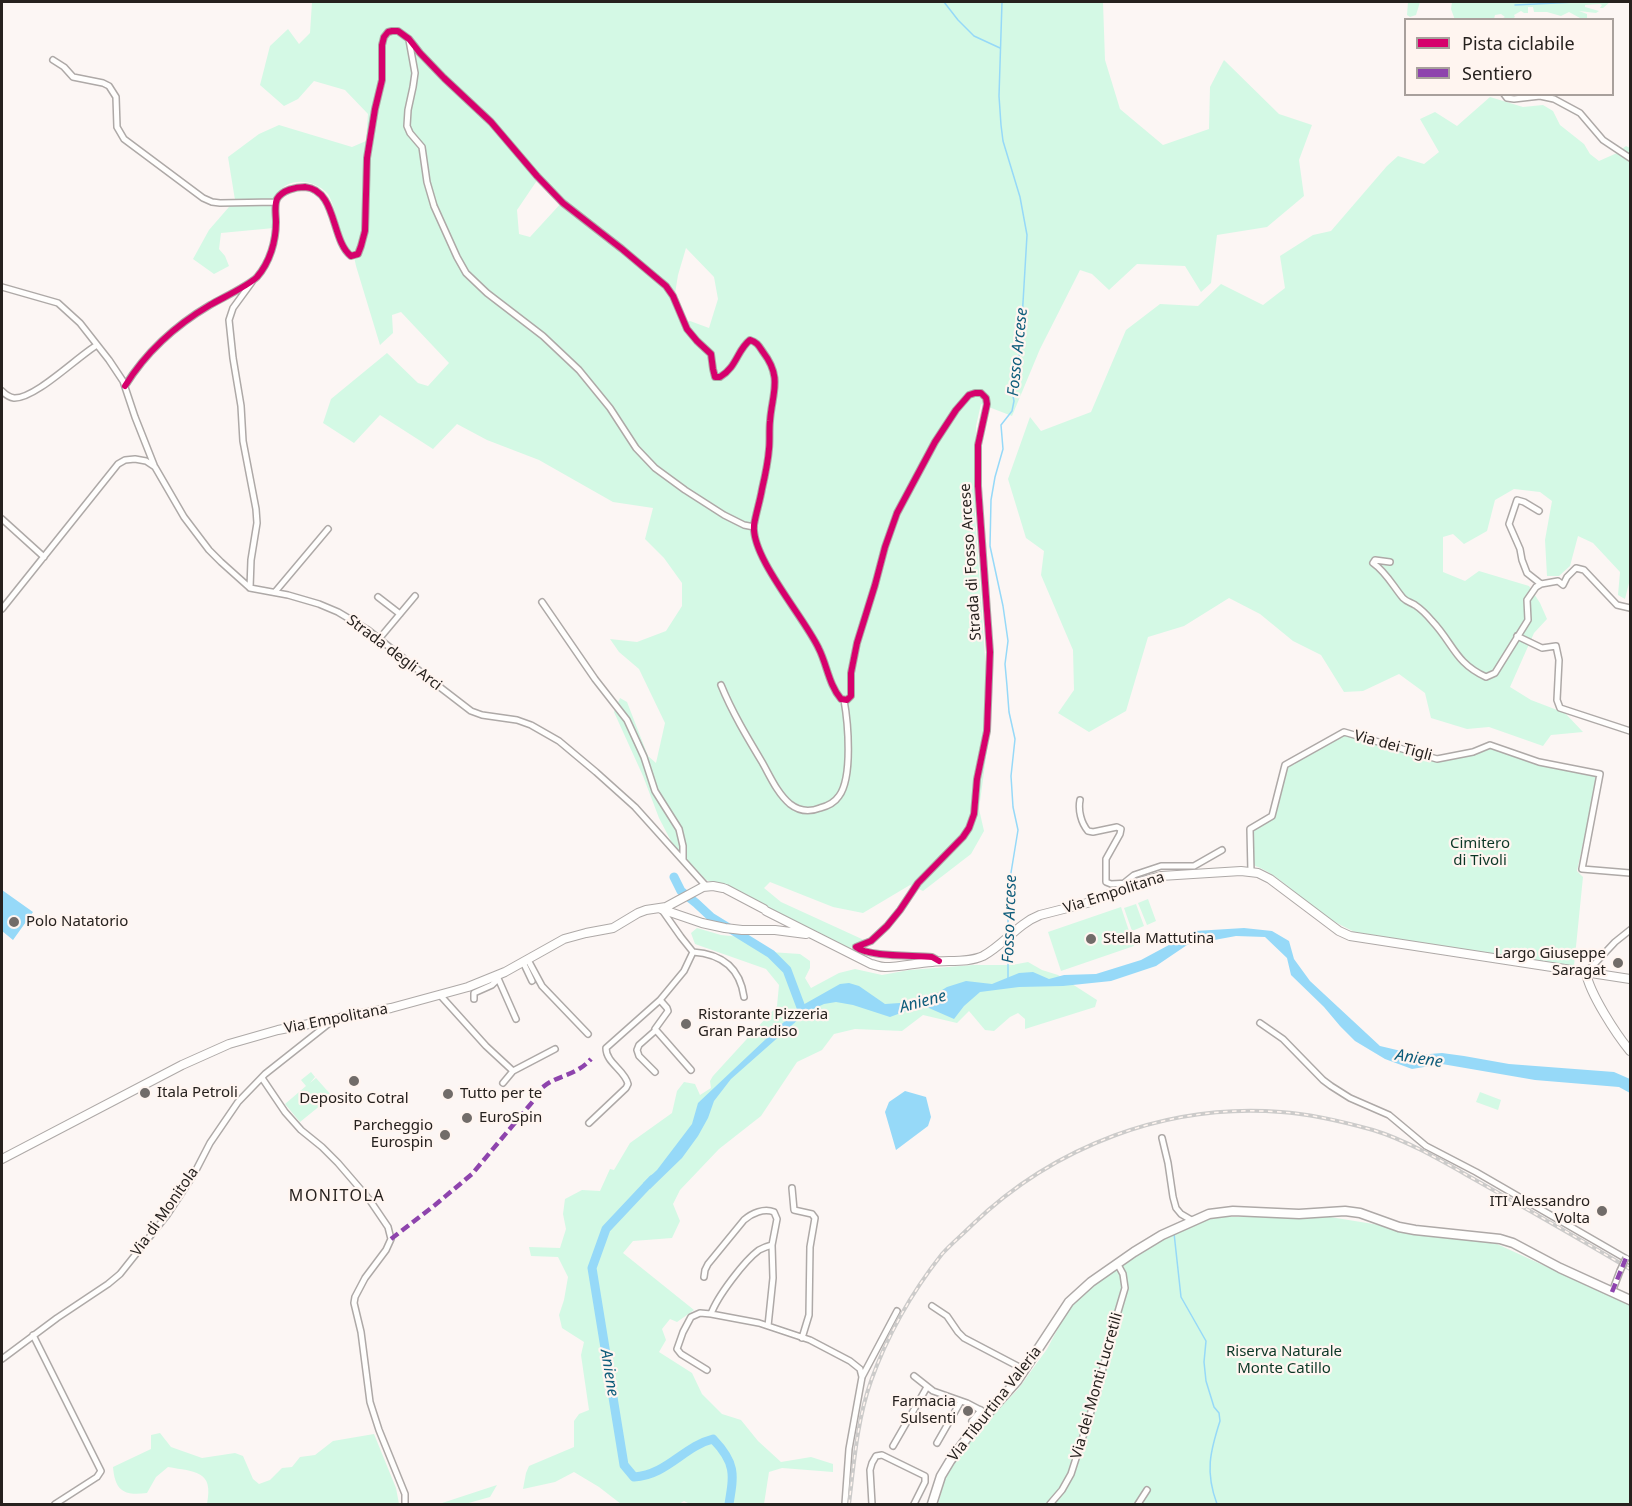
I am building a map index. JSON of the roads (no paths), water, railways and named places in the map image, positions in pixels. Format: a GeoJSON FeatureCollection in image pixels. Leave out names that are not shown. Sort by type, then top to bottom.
{"type":"FeatureCollection","features":[{"type":"Feature","properties":{"kind":"main road","name":"Via Empolitana"},"geometry":{"type":"LineString","coordinates":[[2,1159],[219,1048],[267,1033],[379,1011],[497,978],[564,939],[583,933],[611,929],[641,911],[661,909],[703,887],[724,888],[858,957],[878,966],[894,967],[979,957],[1032,918],[1094,901],[1149,878],[1235,871],[1251,872],[1270,879],[1342,933],[1350,936],[1630,979]]}},
{"type":"Feature","properties":{"kind":"main road"},"geometry":{"type":"LineString","coordinates":[[677,902],[677,909],[681,916]]}},
{"type":"Feature","properties":{"kind":"main road"},"geometry":{"type":"LineString","coordinates":[[661,909],[729,929],[775,930],[815,936]]}},
{"type":"Feature","properties":{"kind":"main road"},"geometry":{"type":"LineString","coordinates":[[775,930],[781,925],[780,918]]}},
{"type":"Feature","properties":{"kind":"main road"},"geometry":{"type":"LineString","coordinates":[[1586,973],[1591,989],[1630,1051]]}},
{"type":"Feature","properties":{"kind":"main road","name":"Via Tiburtina Valeria"},"geometry":{"type":"LineString","coordinates":[[932,1504],[948,1464],[984,1412],[1025,1370],[1069,1302],[1091,1282],[1154,1239],[1209,1214],[1228,1211],[1293,1214],[1336,1210],[1353,1212],[1414,1230],[1503,1240],[1630,1300]]}},
{"type":"Feature","properties":{"kind":"street"},"geometry":{"type":"LineString","coordinates":[[250,588],[257,513],[243,445],[242,410],[229,318],[234,306],[266,263],[273,246],[276,202],[281,194],[293,189],[314,190],[328,206],[341,243],[347,253],[352,257],[357,254],[365,227],[368,154],[375,109],[382,83],[382,45],[385,35],[392,30],[400,32],[409,39],[420,53],[497,129],[563,203],[666,286],[690,333],[711,354],[716,377],[720,377],[730,369],[745,344],[750,340],[756,343],[767,357],[774,375],[775,394],[770,418],[769,453],[754,527],[744,525],[724,515],[650,463],[634,445],[606,403],[575,366],[543,336],[482,289],[466,273],[454,252],[432,200],[422,147],[410,133],[408,127],[408,110],[415,73],[409,39]]}},
{"type":"Feature","properties":{"kind":"street"},"geometry":{"type":"LineString","coordinates":[[52,60],[73,76],[109,86],[115,95],[117,104],[117,127],[124,139],[203,198],[220,203],[276,202]]}},
{"type":"Feature","properties":{"kind":"street"},"geometry":{"type":"LineString","coordinates":[[1506,96],[1514,99],[1540,96],[1554,99],[1580,113],[1603,140],[1630,158]]}},
{"type":"Feature","properties":{"kind":"street"},"geometry":{"type":"LineString","coordinates":[[125,387],[142,363],[175,328],[204,308],[255,279]]}},
{"type":"Feature","properties":{"kind":"street"},"geometry":{"type":"LineString","coordinates":[[2,287],[50,299],[60,304],[80,323],[114,367],[125,387],[155,467],[184,517],[213,554],[250,588]]}},
{"type":"Feature","properties":{"kind":"street"},"geometry":{"type":"LineString","coordinates":[[2,391],[13,398],[26,395],[97,345]]}},
{"type":"Feature","properties":{"kind":"street","name":"Strada di Fosso Arcese"},"geometry":{"type":"LineString","coordinates":[[844,700],[851,696],[852,669],[857,643],[887,539],[897,513],[935,442],[956,410],[969,395],[981,393],[986,398],[987,404],[979,440],[978,486],[990,652],[987,726],[977,779],[974,814],[963,837],[918,883],[891,921],[873,940],[856,947],[858,950],[872,952],[932,957],[939,961]]}},
{"type":"Feature","properties":{"kind":"street"},"geometry":{"type":"LineString","coordinates":[[2,609],[118,464],[135,459],[146,461],[155,467]]}},
{"type":"Feature","properties":{"kind":"street"},"geometry":{"type":"LineString","coordinates":[[1539,511],[1517,500],[1509,524],[1527,573],[1541,584]]}},
{"type":"Feature","properties":{"kind":"street"},"geometry":{"type":"LineString","coordinates":[[2,519],[44,557]]}},
{"type":"Feature","properties":{"kind":"street","name":"Strada di Fosso Arcese"},"geometry":{"type":"LineString","coordinates":[[721,685],[735,717],[780,793],[793,806],[804,810],[816,810],[830,804],[839,796],[844,787],[848,744],[844,700],[835,690],[818,647],[772,574],[757,542],[754,527]]}},
{"type":"Feature","properties":{"kind":"street"},"geometry":{"type":"LineString","coordinates":[[275,592],[328,529]]}},
{"type":"Feature","properties":{"kind":"street"},"geometry":{"type":"LineString","coordinates":[[1390,562],[1375,560],[1373,563],[1381,568],[1406,601],[1417,606],[1431,620],[1445,636],[1454,652],[1473,671],[1486,676],[1494,673],[1528,620],[1527,600],[1541,584],[1558,581],[1563,585],[1576,568],[1584,570],[1617,605],[1630,608]]}},
{"type":"Feature","properties":{"kind":"street","name":"Strada degli Arci"},"geometry":{"type":"LineString","coordinates":[[250,588],[275,592],[333,610],[380,639],[471,711],[520,721],[539,729],[561,743],[632,804],[683,860],[703,887]]}},
{"type":"Feature","properties":{"kind":"street"},"geometry":{"type":"LineString","coordinates":[[380,639],[415,596]]}},
{"type":"Feature","properties":{"kind":"street"},"geometry":{"type":"LineString","coordinates":[[378,597],[400,614]]}},
{"type":"Feature","properties":{"kind":"street"},"geometry":{"type":"LineString","coordinates":[[542,602],[627,720],[646,761],[655,791],[679,829],[683,860]]}},
{"type":"Feature","properties":{"kind":"street"},"geometry":{"type":"LineString","coordinates":[[1517,636],[1542,648],[1556,646],[1559,660],[1557,700],[1560,708],[1630,731]]}},
{"type":"Feature","properties":{"kind":"street","name":"Via dei Tigli"},"geometry":{"type":"LineString","coordinates":[[1251,872],[1250,829],[1272,816],[1285,765],[1344,732],[1437,759],[1473,752],[1490,745],[1539,762],[1600,774],[1582,869],[1630,873]]}},
{"type":"Feature","properties":{"kind":"street"},"geometry":{"type":"LineString","coordinates":[[1080,800],[1082,820],[1088,831],[1120,828],[1121,833],[1107,860],[1105,880],[1107,884],[1135,883]]}},
{"type":"Feature","properties":{"kind":"street"},"geometry":{"type":"LineString","coordinates":[[1123,884],[1134,876],[1161,866],[1194,866],[1222,850]]}},
{"type":"Feature","properties":{"kind":"street"},"geometry":{"type":"LineString","coordinates":[[661,909],[693,952],[710,954],[727,963],[741,981],[744,997]]}},
{"type":"Feature","properties":{"kind":"street"},"geometry":{"type":"LineString","coordinates":[[1586,973],[1596,960],[1630,930]]}},
{"type":"Feature","properties":{"kind":"street"},"geometry":{"type":"LineString","coordinates":[[589,1123],[628,1084],[627,1078],[606,1054],[606,1048],[660,1000],[684,971],[693,952]]}},
{"type":"Feature","properties":{"kind":"street"},"geometry":{"type":"LineString","coordinates":[[525,961],[532,981]]}},
{"type":"Feature","properties":{"kind":"street"},"geometry":{"type":"LineString","coordinates":[[525,961],[544,989],[588,1034]]}},
{"type":"Feature","properties":{"kind":"street"},"geometry":{"type":"LineString","coordinates":[[474,999],[474,993],[494,984],[497,978]]}},
{"type":"Feature","properties":{"kind":"street"},"geometry":{"type":"LineString","coordinates":[[497,978],[516,1019]]}},
{"type":"Feature","properties":{"kind":"street"},"geometry":{"type":"LineString","coordinates":[[440,995],[484,1044],[513,1071]]}},
{"type":"Feature","properties":{"kind":"street"},"geometry":{"type":"LineString","coordinates":[[656,1072],[639,1056],[636,1050],[656,1030],[668,1013],[668,1008],[660,1000]]}},
{"type":"Feature","properties":{"kind":"street","name":"Via di Monitola"},"geometry":{"type":"LineString","coordinates":[[2,1359],[122,1272],[177,1201],[232,1110],[262,1078],[333,1020]]}},
{"type":"Feature","properties":{"kind":"street"},"geometry":{"type":"LineString","coordinates":[[1260,1023],[1286,1041],[1331,1086],[1350,1098],[1389,1115],[1426,1146],[1476,1172],[1628,1260],[1620,1270],[1612,1292]]}},
{"type":"Feature","properties":{"kind":"street"},"geometry":{"type":"LineString","coordinates":[[656,1030],[691,1070]]}},
{"type":"Feature","properties":{"kind":"street"},"geometry":{"type":"LineString","coordinates":[[504,1083],[513,1071],[555,1049]]}},
{"type":"Feature","properties":{"kind":"street"},"geometry":{"type":"LineString","coordinates":[[262,1078],[285,1112],[301,1130],[338,1163],[369,1199],[388,1227],[391,1239],[386,1250],[365,1278],[354,1303],[361,1332],[370,1402],[405,1494],[405,1504]]}},
{"type":"Feature","properties":{"kind":"street"},"geometry":{"type":"LineString","coordinates":[[1162,1138],[1175,1205],[1181,1214],[1193,1221]]}},
{"type":"Feature","properties":{"kind":"street"},"geometry":{"type":"LineString","coordinates":[[792,1188],[794,1210],[811,1214],[815,1218],[810,1247],[809,1315],[802,1338]]}},
{"type":"Feature","properties":{"kind":"street"},"geometry":{"type":"LineString","coordinates":[[704,1277],[706,1268],[744,1220],[753,1214],[768,1210],[774,1211],[777,1219],[772,1245],[773,1278],[768,1326]]}},
{"type":"Feature","properties":{"kind":"street"},"geometry":{"type":"LineString","coordinates":[[711,1314],[719,1298],[750,1259],[760,1250],[772,1245]]}},
{"type":"Feature","properties":{"kind":"street","name":"Via dei Monti Lucretili"},"geometry":{"type":"LineString","coordinates":[[1050,1504],[1071,1474],[1096,1396],[1125,1288],[1124,1274],[1117,1263]]}},
{"type":"Feature","properties":{"kind":"street"},"geometry":{"type":"LineString","coordinates":[[932,1306],[949,1318],[964,1338],[1025,1370]]}},
{"type":"Feature","properties":{"kind":"street"},"geometry":{"type":"LineString","coordinates":[[845,1504],[849,1449],[862,1377],[897,1311]]}},
{"type":"Feature","properties":{"kind":"street"},"geometry":{"type":"LineString","coordinates":[[707,1370],[680,1353],[677,1348],[687,1322],[698,1313],[768,1326],[802,1338],[846,1359],[859,1368],[862,1377]]}},
{"type":"Feature","properties":{"kind":"street"},"geometry":{"type":"LineString","coordinates":[[33,1335],[100,1471],[98,1477],[55,1504]]}},
{"type":"Feature","properties":{"kind":"street"},"geometry":{"type":"LineString","coordinates":[[914,1376],[937,1393],[984,1412],[972,1421]]}},
{"type":"Feature","properties":{"kind":"street"},"geometry":{"type":"LineString","coordinates":[[893,1446],[927,1387]]}},
{"type":"Feature","properties":{"kind":"street"},"geometry":{"type":"LineString","coordinates":[[937,1443],[961,1401]]}},
{"type":"Feature","properties":{"kind":"street"},"geometry":{"type":"LineString","coordinates":[[872,1504],[871,1466],[876,1456],[882,1455],[925,1476],[925,1482],[914,1504]]}},
{"type":"Feature","properties":{"kind":"street"},"geometry":{"type":"LineString","coordinates":[[1138,1504],[1147,1490]]}},
{"type":"Feature","properties":{"kind":"water","name":"Polo Natatorio"},"geometry":{"type":"Polygon","coordinates":[[[2,890],[33,912],[13,940],[2,931],[2,890]]]}},
{"type":"Feature","properties":{"kind":"water","name":"Aniene"},"geometry":{"type":"Polygon","coordinates":[[[1244,928],[1272,931],[1289,941],[1294,959],[1310,981],[1380,1046],[1418,1055],[1442,1053],[1509,1064],[1614,1072],[1630,1079],[1630,1093],[1619,1087],[1535,1080],[1442,1064],[1412,1069],[1385,1059],[1355,1041],[1340,1026],[1291,975],[1287,958],[1265,937],[1236,936],[1187,945],[1156,966],[1111,981],[980,992],[964,1006],[954,1019],[922,1005],[890,1017],[853,1005],[836,1002],[824,1004],[800,1018],[731,1079],[714,1101],[698,1136],[682,1158],[650,1189],[643,1183],[657,1170],[692,1124],[698,1103],[801,1006],[840,984],[849,983],[859,986],[885,1004],[900,1003],[929,998],[947,987],[966,981],[992,984],[1019,973],[1033,972],[1049,979],[1064,975],[1096,974],[1141,960],[1195,931],[1244,928]]]}},
{"type":"Feature","properties":{"kind":"water"},"geometry":{"type":"Polygon","coordinates":[[[905,1091],[926,1097],[931,1117],[928,1126],[896,1150],[885,1112],[889,1102],[905,1091]]]}},
{"type":"Feature","properties":{"kind":"waterway"},"geometry":{"type":"LineString","coordinates":[[944,2],[974,36],[1000,48]]}},
{"type":"Feature","properties":{"kind":"waterway","name":"Fosso Arcese"},"geometry":{"type":"LineString","coordinates":[[1002,2],[999,96],[1001,125],[1003,141],[1020,197],[1027,235],[1020,353],[1012,375],[1011,386],[1014,401],[1012,411],[1001,425],[1003,449],[991,500],[990,546],[1008,641],[1005,664],[1009,712],[1015,739],[1011,776],[1013,807],[1018,830],[1008,891],[1008,933]]}},
{"type":"Feature","properties":{"kind":"waterway"},"geometry":{"type":"LineString","coordinates":[[1515,5],[1576,2]]}},
{"type":"Feature","properties":{"kind":"waterway"},"geometry":{"type":"LineString","coordinates":[[674,877],[681,891],[711,917],[771,954],[787,970],[802,1010]]}},
{"type":"Feature","properties":{"kind":"waterway","name":"Fosso Arcese"},"geometry":{"type":"LineString","coordinates":[[1008,941],[1008,978]]}},
{"type":"Feature","properties":{"kind":"waterway","name":"Aniene"},"geometry":{"type":"LineString","coordinates":[[653,1179],[606,1229],[592,1268],[624,1465],[634,1477],[646,1475],[713,1439],[726,1455],[732,1469],[729,1504]]}},
{"type":"Feature","properties":{"kind":"waterway"},"geometry":{"type":"LineString","coordinates":[[1174,1233],[1181,1297],[1206,1341],[1204,1362],[1206,1381],[1214,1407],[1219,1413],[1220,1421],[1210,1462],[1211,1482],[1217,1504]]}},
{"type":"Feature","properties":{"kind":"railway"},"geometry":{"type":"LineString","coordinates":[[849,1504],[859,1427],[871,1381],[901,1315],[942,1254],[1004,1197],[1039,1173],[1076,1152],[1114,1135],[1155,1123],[1196,1115],[1238,1111],[1293,1113],[1339,1121],[1398,1139],[1436,1158],[1630,1269]]}},
{"type":"Feature","properties":{"kind":"place","name":"Polo Natatorio"},"geometry":{"type":"Point","coordinates":[14,922]}},
{"type":"Feature","properties":{"kind":"place","name":"Stella Mattutina"},"geometry":{"type":"Point","coordinates":[1091,939]}},
{"type":"Feature","properties":{"kind":"place","name":"Largo Giuseppe Saragat"},"geometry":{"type":"Point","coordinates":[1618,963]}},
{"type":"Feature","properties":{"kind":"place","name":"Ristorante Pizzeria Gran Paradiso"},"geometry":{"type":"Point","coordinates":[686,1024]}},
{"type":"Feature","properties":{"kind":"place","name":"Deposito Cotral"},"geometry":{"type":"Point","coordinates":[354,1081]}},
{"type":"Feature","properties":{"kind":"place","name":"Itala Petroli"},"geometry":{"type":"Point","coordinates":[145,1093]}},
{"type":"Feature","properties":{"kind":"place","name":"Tutto per te"},"geometry":{"type":"Point","coordinates":[448,1094]}},
{"type":"Feature","properties":{"kind":"place","name":"EuroSpin"},"geometry":{"type":"Point","coordinates":[467,1118]}},
{"type":"Feature","properties":{"kind":"place","name":"Parcheggio Eurospin"},"geometry":{"type":"Point","coordinates":[445,1135]}},
{"type":"Feature","properties":{"kind":"place","name":"ITI Alessandro Volta"},"geometry":{"type":"Point","coordinates":[1602,1211]}},
{"type":"Feature","properties":{"kind":"place","name":"Farmacia Sulsenti"},"geometry":{"type":"Point","coordinates":[968,1411]}},
{"type":"Feature","properties":{"kind":"district","name":"MONITOLA"},"geometry":{"type":"Point","coordinates":[337,1196]}},
{"type":"Feature","properties":{"kind":"park label","name":"Cimitero di Tivoli"},"geometry":{"type":"Point","coordinates":[1480,852]}},
{"type":"Feature","properties":{"kind":"park label","name":"Riserva Naturale Monte Catillo"},"geometry":{"type":"Point","coordinates":[1284,1360]}}]}
